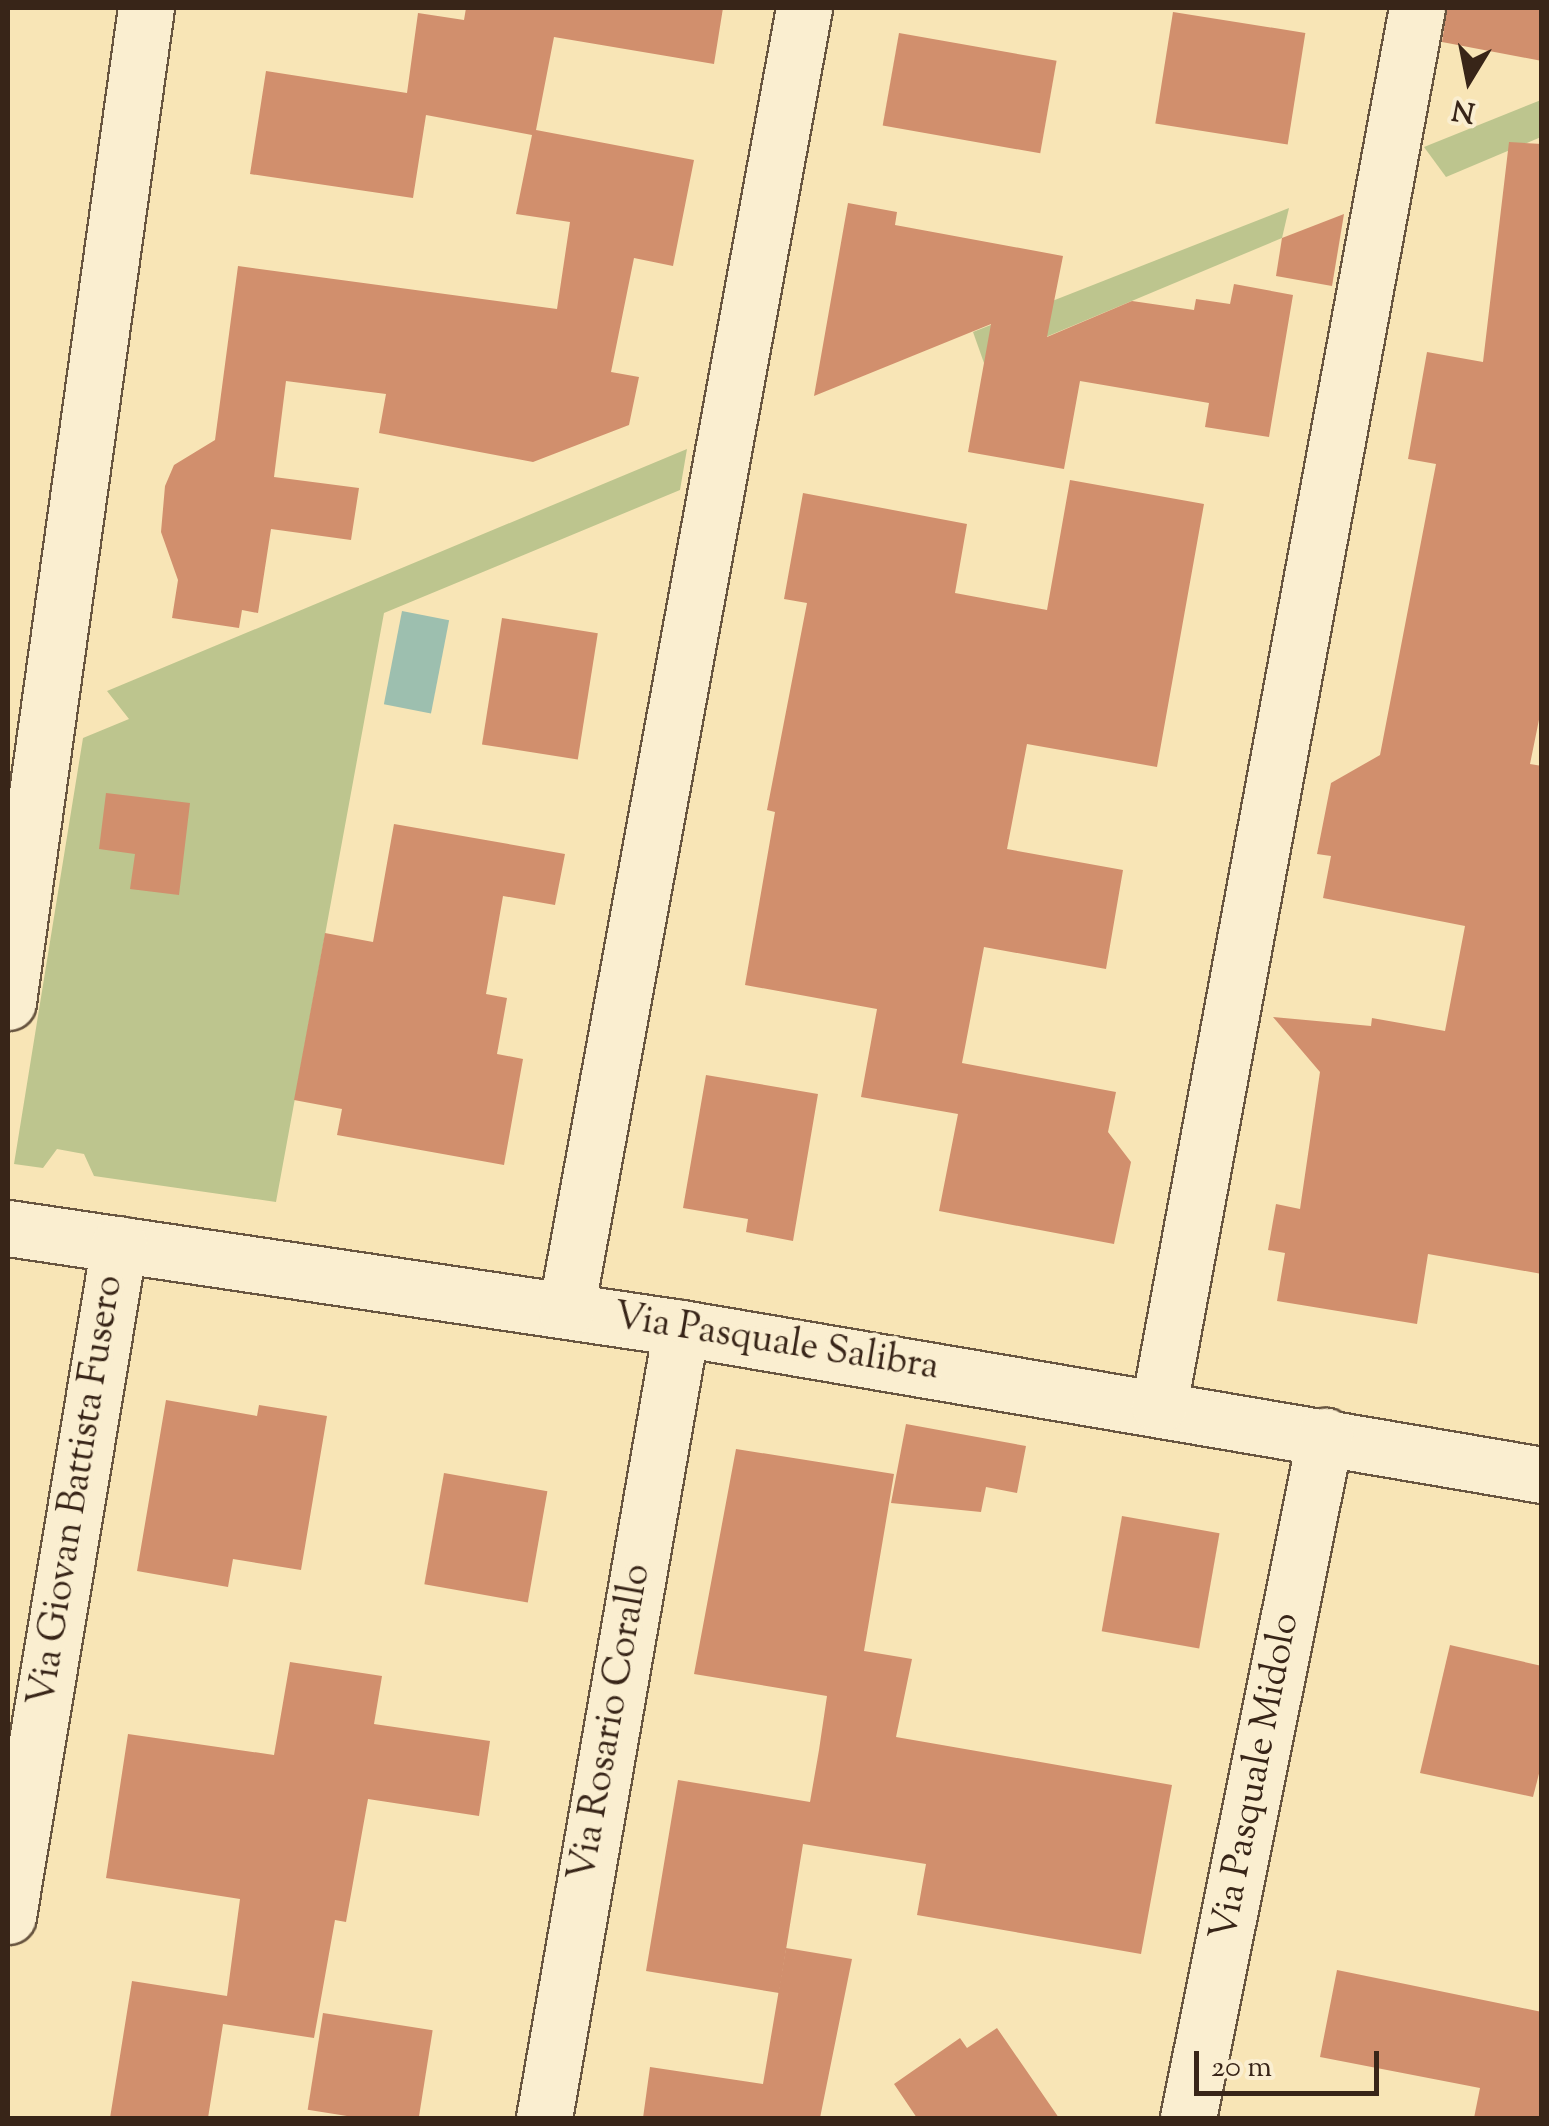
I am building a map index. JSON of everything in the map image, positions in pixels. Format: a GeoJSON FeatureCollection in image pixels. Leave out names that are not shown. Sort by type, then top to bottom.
{"type":"FeatureCollection","features":[{"type":"Feature","properties":{"kind":"street"},"geometry":{"type":"LineString","coordinates":[[8,1002],[146,8]]}},
{"type":"Feature","properties":{"kind":"street"},"geometry":{"type":"LineString","coordinates":[[566,1310],[804,8]]}},
{"type":"Feature","properties":{"kind":"street"},"geometry":{"type":"LineString","coordinates":[[1159,1405],[1416,8]]}},
{"type":"Feature","properties":{"kind":"street","name":"Via Pasquale Salibra"},"geometry":{"type":"LineString","coordinates":[[8,1228],[681,1328],[1159,1405],[1542,1475]]}},
{"type":"Feature","properties":{"kind":"street","name":"Via Giovan Battista Fusero"},"geometry":{"type":"LineString","coordinates":[[8,1916],[119,1244]]}},
{"type":"Feature","properties":{"kind":"street","name":"Via Rosario Corallo"},"geometry":{"type":"LineString","coordinates":[[544,2118],[681,1328]]}},
{"type":"Feature","properties":{"kind":"street","name":"Via Pasquale Midolo"},"geometry":{"type":"LineString","coordinates":[[1188,2118],[1325,1436]]}},
{"type":"Feature","properties":{"kind":"green space"},"geometry":{"type":"Polygon","coordinates":[[[1541,100],[1541,137],[1446,177],[1424,147],[1541,100]]]}},
{"type":"Feature","properties":{"kind":"green space"},"geometry":{"type":"Polygon","coordinates":[[[1289,208],[1282,238],[984,363],[973,332],[1289,208]]]}},
{"type":"Feature","properties":{"kind":"green space"},"geometry":{"type":"Polygon","coordinates":[[[687,449],[680,490],[384,613],[276,1202],[94,1176],[84,1154],[57,1149],[43,1168],[14,1164],[83,738],[129,719],[107,691],[687,449]]]}},
{"type":"Feature","properties":{"kind":"shaded area"},"geometry":{"type":"Polygon","coordinates":[[[402,611],[449,620],[431,713],[384,704],[402,611]]]}},
{"type":"Feature","properties":{"kind":"building"},"geometry":{"type":"Polygon","coordinates":[[[466,8],[723,8],[714,64],[554,37],[536,130],[694,160],[673,266],[634,258],[611,372],[639,377],[629,425],[533,462],[379,433],[386,394],[286,381],[274,477],[359,488],[351,540],[271,529],[258,613],[242,610],[239,628],[172,618],[178,580],[161,532],[165,486],[174,465],[215,440],[238,266],[557,309],[570,222],[516,214],[532,135],[426,115],[413,198],[250,174],[266,71],[407,93],[418,13],[464,20],[466,8]]]}},
{"type":"Feature","properties":{"kind":"building"},"geometry":{"type":"Polygon","coordinates":[[[1447,8],[1542,8],[1542,61],[1442,42],[1447,8]]]}},
{"type":"Feature","properties":{"kind":"building"},"geometry":{"type":"Polygon","coordinates":[[[1173,12],[1305,33],[1288,145],[1155,124],[1173,12]]]}},
{"type":"Feature","properties":{"kind":"building"},"geometry":{"type":"Polygon","coordinates":[[[899,33],[1057,61],[1040,153],[883,126],[899,33]]]}},
{"type":"Feature","properties":{"kind":"building"},"geometry":{"type":"Polygon","coordinates":[[[1509,142],[1542,144],[1542,705],[1530,764],[1542,766],[1542,1274],[1428,1254],[1417,1324],[1277,1301],[1285,1253],[1268,1250],[1276,1204],[1300,1209],[1320,1072],[1273,1017],[1371,1026],[1372,1018],[1445,1031],[1465,926],[1323,898],[1331,856],[1317,854],[1331,783],[1380,755],[1436,464],[1408,459],[1427,352],[1483,362],[1509,142]]]}},
{"type":"Feature","properties":{"kind":"building"},"geometry":{"type":"Polygon","coordinates":[[[848,203],[897,212],[895,225],[1063,256],[1047,337],[1132,301],[1194,310],[1196,299],[1230,304],[1234,284],[1293,295],[1269,437],[1205,427],[1209,403],[1080,381],[1064,469],[968,452],[991,324],[814,396],[848,203]]]}},
{"type":"Feature","properties":{"kind":"building"},"geometry":{"type":"Polygon","coordinates":[[[1344,214],[1332,286],[1276,276],[1282,238],[1344,214]]]}},
{"type":"Feature","properties":{"kind":"building"},"geometry":{"type":"Polygon","coordinates":[[[1070,480],[1204,504],[1157,767],[1027,744],[1007,849],[1123,870],[1106,969],[984,947],[962,1063],[1116,1092],[1108,1132],[1131,1162],[1114,1244],[939,1211],[958,1114],[861,1097],[877,1009],[745,985],[775,812],[767,810],[807,603],[784,599],[803,493],[967,524],[955,593],[1047,610],[1070,480]]]}},
{"type":"Feature","properties":{"kind":"building"},"geometry":{"type":"Polygon","coordinates":[[[502,618],[598,633],[578,760],[482,744],[502,618]]]}},
{"type":"Feature","properties":{"kind":"building"},"geometry":{"type":"Polygon","coordinates":[[[106,793],[190,803],[179,895],[130,889],[135,854],[99,849],[106,793]]]}},
{"type":"Feature","properties":{"kind":"building"},"geometry":{"type":"Polygon","coordinates":[[[394,824],[565,854],[555,905],[503,896],[486,994],[507,998],[497,1054],[523,1059],[504,1165],[337,1135],[342,1109],[294,1100],[325,933],[373,942],[394,824]]]}},
{"type":"Feature","properties":{"kind":"building"},"geometry":{"type":"Polygon","coordinates":[[[706,1075],[818,1094],[793,1241],[746,1232],[748,1219],[683,1208],[706,1075]]]}},
{"type":"Feature","properties":{"kind":"building"},"geometry":{"type":"Polygon","coordinates":[[[166,1400],[257,1416],[259,1405],[327,1416],[301,1570],[233,1559],[228,1587],[137,1571],[166,1400]]]}},
{"type":"Feature","properties":{"kind":"building"},"geometry":{"type":"Polygon","coordinates":[[[906,1424],[1026,1446],[1017,1493],[986,1487],[981,1512],[891,1503],[906,1424]]]}},
{"type":"Feature","properties":{"kind":"building"},"geometry":{"type":"Polygon","coordinates":[[[736,1449],[894,1474],[864,1651],[912,1659],[896,1737],[1172,1785],[1141,1954],[917,1915],[926,1864],[803,1844],[779,1993],[646,1971],[678,1780],[810,1802],[819,1750],[827,1696],[694,1674],[736,1449]]]}},
{"type":"Feature","properties":{"kind":"building"},"geometry":{"type":"Polygon","coordinates":[[[444,1473],[547,1491],[528,1603],[424,1584],[444,1473]]]}},
{"type":"Feature","properties":{"kind":"building"},"geometry":{"type":"Polygon","coordinates":[[[1122,1516],[1219,1533],[1199,1648],[1102,1631],[1122,1516]]]}},
{"type":"Feature","properties":{"kind":"building"},"geometry":{"type":"Polygon","coordinates":[[[1450,1645],[1542,1666],[1542,1762],[1533,1797],[1420,1773],[1450,1645]]]}},
{"type":"Feature","properties":{"kind":"building"},"geometry":{"type":"Polygon","coordinates":[[[290,1662],[382,1676],[374,1724],[490,1741],[479,1816],[368,1799],[346,1922],[335,1920],[314,2038],[223,2024],[208,2118],[110,2118],[132,1981],[227,1996],[240,1899],[106,1878],[128,1734],[274,1755],[290,1662]]]}},
{"type":"Feature","properties":{"kind":"building"},"geometry":{"type":"Polygon","coordinates":[[[786,1948],[852,1959],[820,2118],[643,2118],[650,2067],[763,2084],[786,1948]]]}},
{"type":"Feature","properties":{"kind":"building"},"geometry":{"type":"Polygon","coordinates":[[[1337,1970],[1542,2012],[1542,2118],[1474,2118],[1480,2088],[1320,2057],[1337,1970]]]}},
{"type":"Feature","properties":{"kind":"building"},"geometry":{"type":"Polygon","coordinates":[[[323,2013],[433,2030],[419,2118],[359,2118],[308,2110],[323,2013]]]}},
{"type":"Feature","properties":{"kind":"building"},"geometry":{"type":"Polygon","coordinates":[[[997,2028],[1059,2118],[917,2118],[894,2084],[960,2038],[967,2048],[997,2028]]]}}]}
